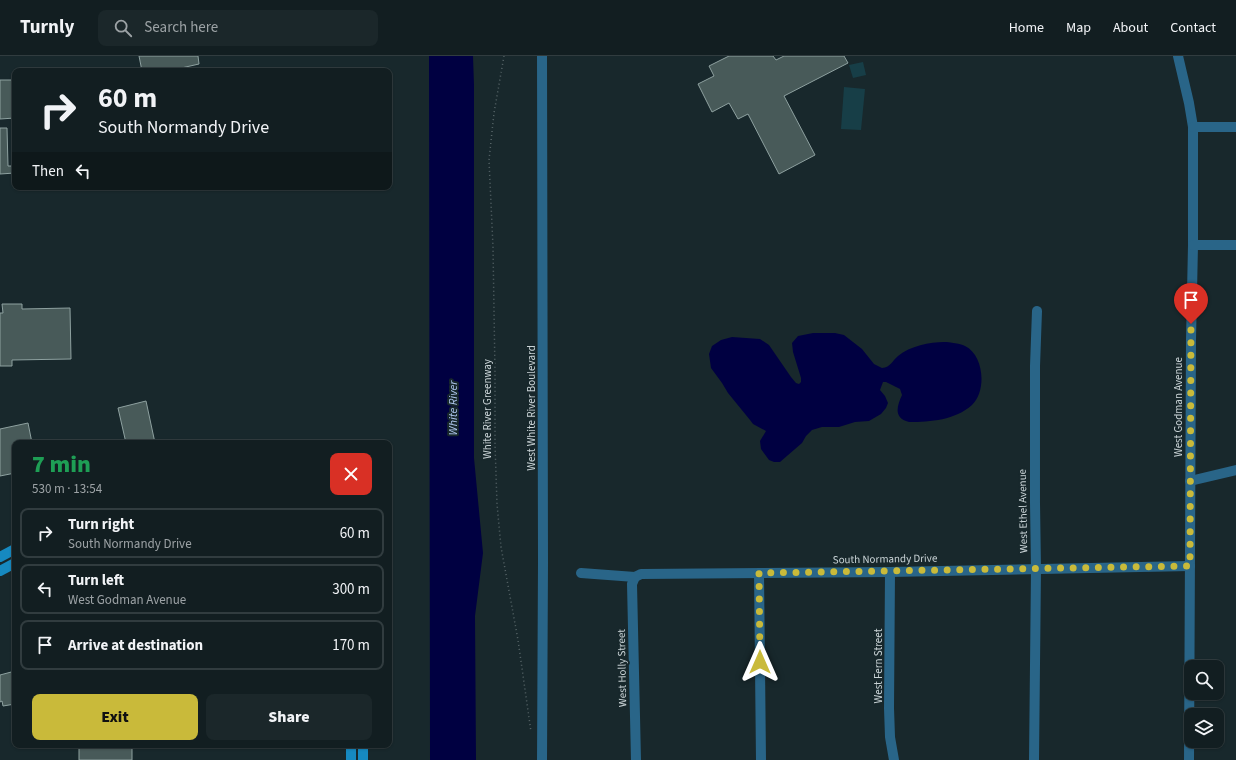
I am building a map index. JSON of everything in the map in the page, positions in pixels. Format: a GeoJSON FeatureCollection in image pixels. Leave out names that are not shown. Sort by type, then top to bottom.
{"type":"FeatureCollection","features":[{"type":"Feature","properties":{"kind":"main road"},"geometry":{"type":"LineString","coordinates":[[0,557],[12,551]]}},
{"type":"Feature","properties":{"kind":"main road"},"geometry":{"type":"LineString","coordinates":[[0,571],[12,565]]}},
{"type":"Feature","properties":{"kind":"main road"},"geometry":{"type":"LineString","coordinates":[[351,748],[351,760]]}},
{"type":"Feature","properties":{"kind":"main road"},"geometry":{"type":"LineString","coordinates":[[363,748],[363,760]]}},
{"type":"Feature","properties":{"kind":"street","name":"West White River Boulevard"},"geometry":{"type":"LineString","coordinates":[[542,56],[542,760]]}},
{"type":"Feature","properties":{"kind":"street","name":"West Godman Avenue"},"geometry":{"type":"LineString","coordinates":[[1178,56],[1193,127],[1193,245],[1190,347],[1189,760]]}},
{"type":"Feature","properties":{"kind":"street"},"geometry":{"type":"LineString","coordinates":[[1193,127],[1236,127]]}},
{"type":"Feature","properties":{"kind":"street"},"geometry":{"type":"LineString","coordinates":[[1193,245],[1236,245]]}},
{"type":"Feature","properties":{"kind":"street","name":"West Ethel Avenue"},"geometry":{"type":"LineString","coordinates":[[1034,760],[1036,569],[1035,381],[1038,311]]}},
{"type":"Feature","properties":{"kind":"street"},"geometry":{"type":"LineString","coordinates":[[1190,481],[1236,470]]}},
{"type":"Feature","properties":{"kind":"street","name":"South Normandy Drive"},"geometry":{"type":"LineString","coordinates":[[581,573],[635,577],[641,574],[890,572],[1190,566]]}},
{"type":"Feature","properties":{"kind":"street","name":"West Fern Street"},"geometry":{"type":"LineString","coordinates":[[890,572],[889,708],[890,737],[894,760]]}},
{"type":"Feature","properties":{"kind":"street"},"geometry":{"type":"LineString","coordinates":[[759,573],[761,760]]}},
{"type":"Feature","properties":{"kind":"street","name":"West Holly Street"},"geometry":{"type":"LineString","coordinates":[[635,577],[632,584],[636,760]]}},
{"type":"Feature","properties":{"kind":"path","name":"White River Greenway"},"geometry":{"type":"LineString","coordinates":[[504,56],[494,113],[489,160],[493,255],[497,504],[501,547],[518,640],[532,736]]}},
{"type":"Feature","properties":{"kind":"shaded area"},"geometry":{"type":"Polygon","coordinates":[[[863,62],[866,75],[853,78],[849,65],[863,62]]]}},
{"type":"Feature","properties":{"kind":"shaded area"},"geometry":{"type":"Polygon","coordinates":[[[844,87],[865,89],[861,130],[841,129],[844,87]]]}},
{"type":"Feature","properties":{"kind":"water","name":"White River"},"geometry":{"type":"Polygon","coordinates":[[[429,56],[473,56],[474,458],[483,553],[475,616],[476,760],[430,760],[429,56]]]}},
{"type":"Feature","properties":{"kind":"water"},"geometry":{"type":"Polygon","coordinates":[[[813,333],[835,333],[844,335],[862,349],[874,364],[882,368],[889,365],[903,353],[920,345],[944,342],[963,345],[971,351],[980,365],[980,391],[977,399],[972,405],[958,414],[934,421],[909,422],[900,418],[898,415],[898,407],[902,395],[900,389],[883,382],[880,390],[888,403],[881,414],[869,421],[855,422],[839,427],[822,427],[812,430],[802,443],[780,462],[774,462],[769,460],[761,449],[760,441],[766,431],[753,424],[728,393],[711,368],[709,354],[712,346],[721,340],[732,337],[760,339],[769,345],[791,377],[796,383],[799,384],[801,382],[801,378],[793,352],[792,343],[798,336],[813,333]]]}},
{"type":"Feature","properties":{"kind":"building"},"geometry":{"type":"Polygon","coordinates":[[[139,56],[198,56],[199,64],[181,68],[141,68],[139,56]]]}},
{"type":"Feature","properties":{"kind":"building"},"geometry":{"type":"Polygon","coordinates":[[[729,56],[773,56],[776,60],[784,56],[844,56],[848,63],[784,96],[815,155],[779,174],[748,114],[738,119],[729,103],[712,112],[698,84],[714,76],[709,66],[729,56]]]}},
{"type":"Feature","properties":{"kind":"building"},"geometry":{"type":"Polygon","coordinates":[[[0,80],[12,80],[12,118],[0,119],[0,80]]]}},
{"type":"Feature","properties":{"kind":"building"},"geometry":{"type":"Polygon","coordinates":[[[0,128],[7,128],[8,166],[12,166],[12,173],[0,174],[0,128]]]}},
{"type":"Feature","properties":{"kind":"building"},"geometry":{"type":"Polygon","coordinates":[[[2,304],[22,304],[22,309],[70,308],[71,359],[12,360],[12,366],[0,366],[0,313],[3,313],[2,304]]]}},
{"type":"Feature","properties":{"kind":"building"},"geometry":{"type":"Polygon","coordinates":[[[146,401],[154,440],[125,440],[118,408],[146,401]]]}},
{"type":"Feature","properties":{"kind":"building"},"geometry":{"type":"Polygon","coordinates":[[[28,423],[31,440],[12,440],[12,474],[0,476],[0,429],[28,423]]]}},
{"type":"Feature","properties":{"kind":"building"},"geometry":{"type":"Polygon","coordinates":[[[12,672],[12,704],[3,706],[2,701],[0,702],[0,675],[12,672]]]}},
{"type":"Feature","properties":{"kind":"building"},"geometry":{"type":"Polygon","coordinates":[[[79,748],[132,748],[132,760],[79,760],[79,748]]]}},
{"type":"Feature","properties":{"kind":"route"},"geometry":{"type":"LineString","coordinates":[[760,662],[759,573],[1190,566],[1191,324]]}}]}
